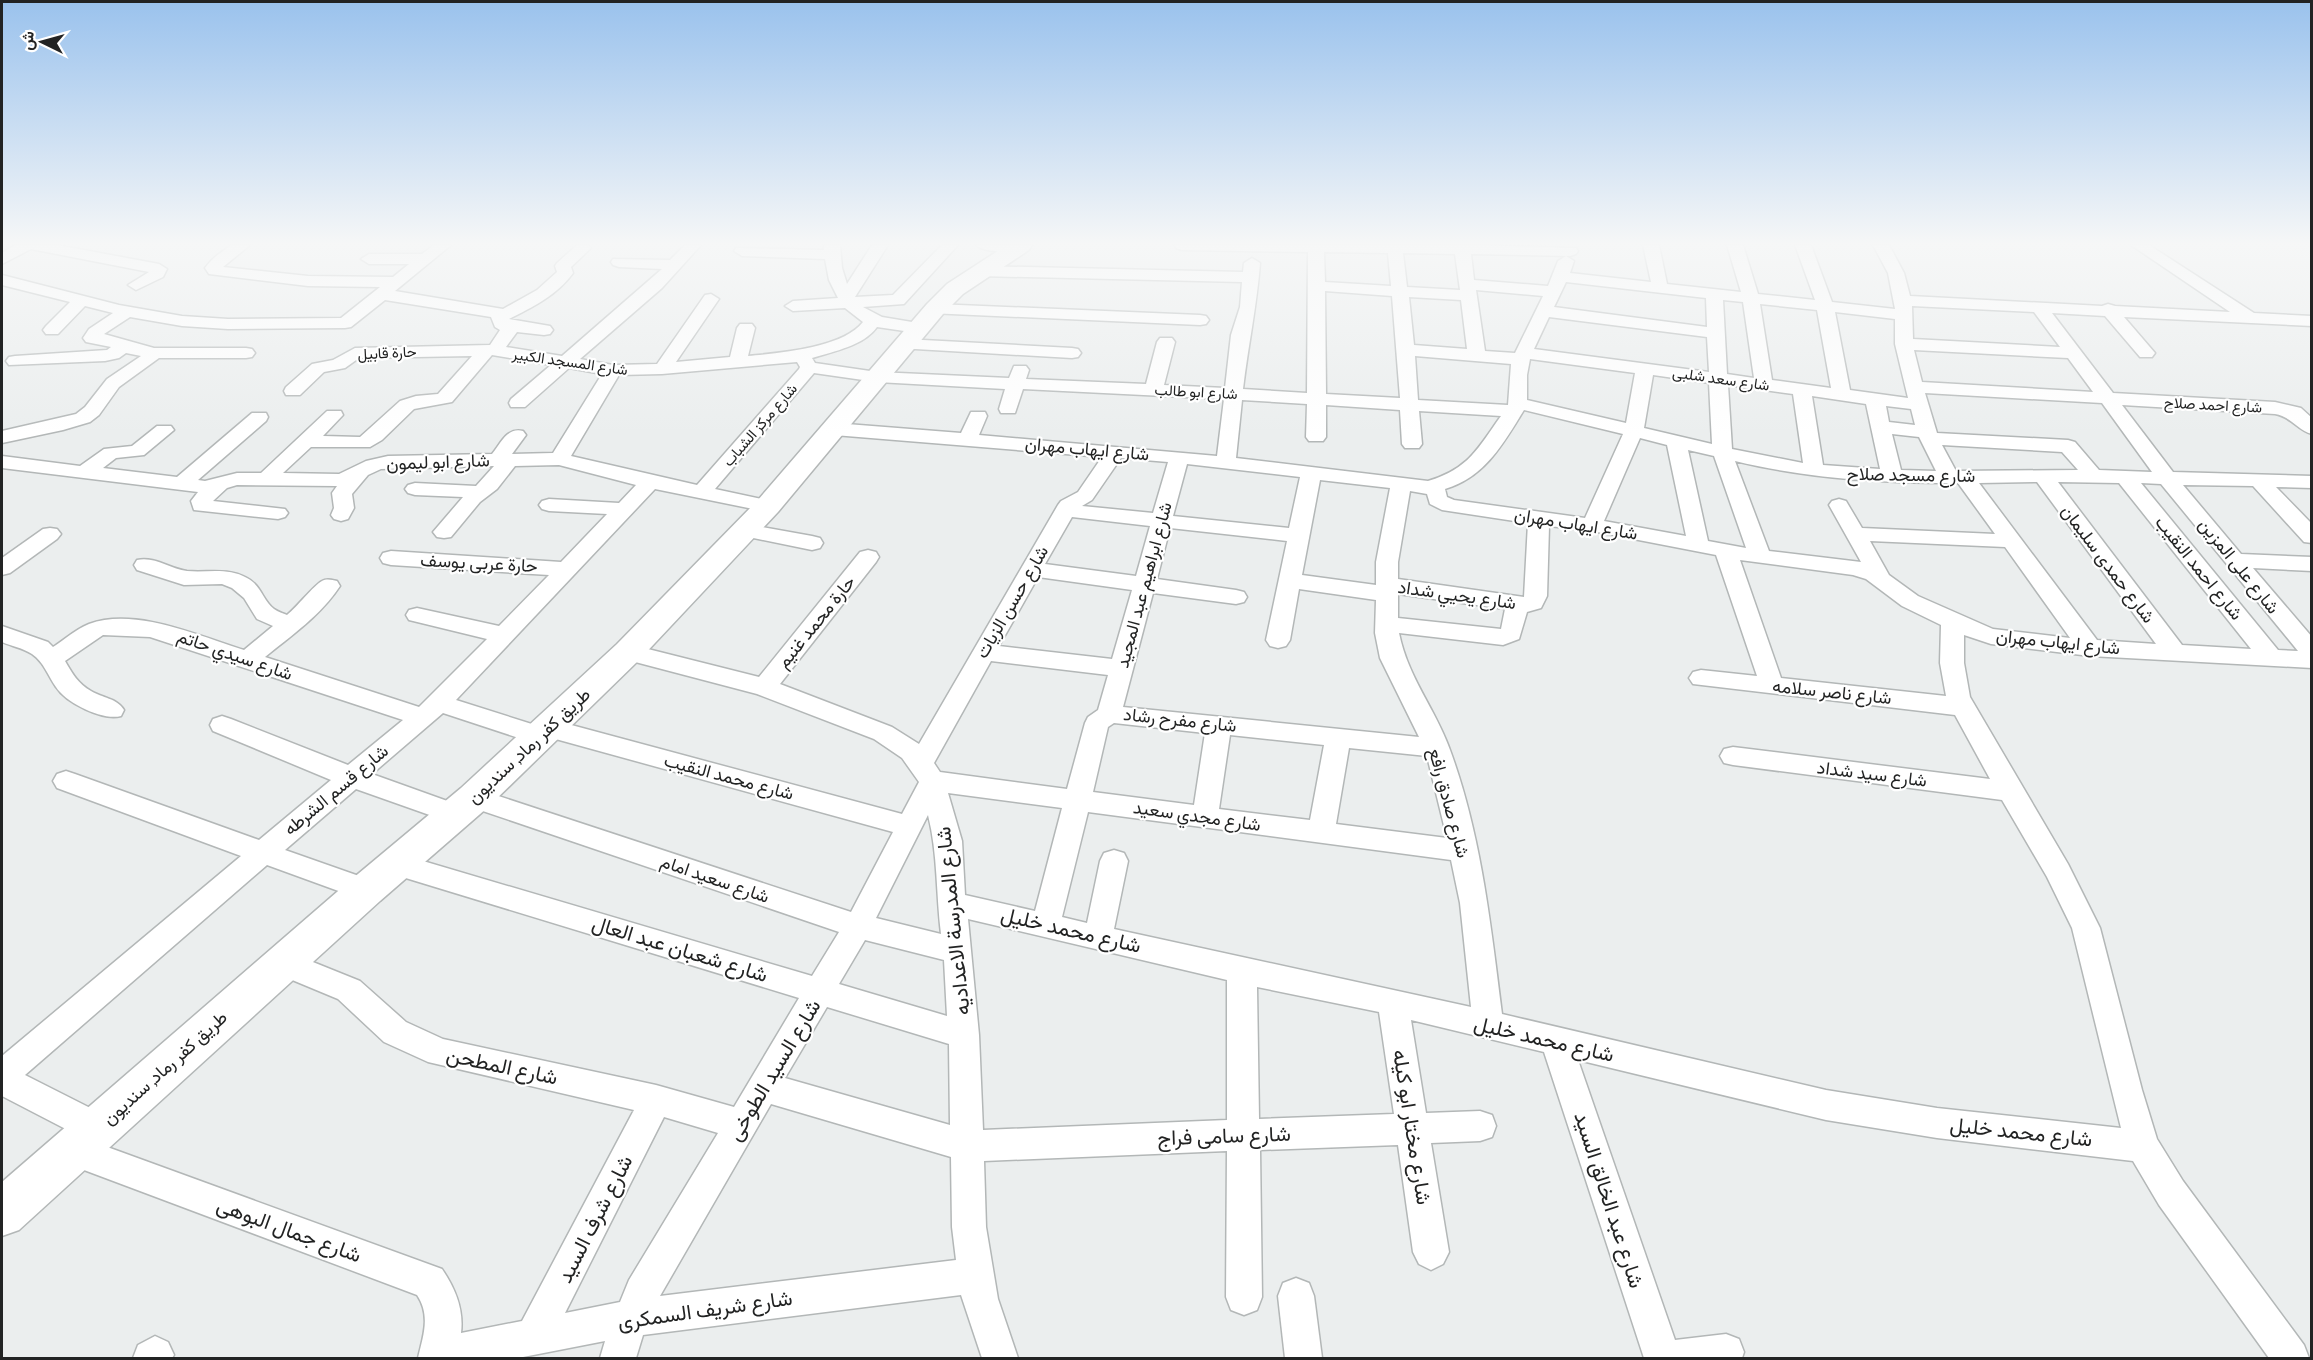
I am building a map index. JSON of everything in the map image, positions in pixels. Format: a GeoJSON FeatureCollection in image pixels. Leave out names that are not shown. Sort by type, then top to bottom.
{"type":"FeatureCollection","features":[{"type":"Feature","properties":{"kind":"street"},"geometry":{"type":"LineString","coordinates":[[52,330],[74,308]]}},
{"type":"Feature","properties":{"kind":"street"},"geometry":{"type":"LineString","coordinates":[[112,308],[220,324],[345,323],[363,308]]}},
{"type":"Feature","properties":{"kind":"street"},"geometry":{"type":"LineString","coordinates":[[473,308],[500,315],[501,321]]}},
{"type":"Feature","properties":{"kind":"street"},"geometry":{"type":"LineString","coordinates":[[501,321],[521,308]]}},
{"type":"Feature","properties":{"kind":"street"},"geometry":{"type":"LineString","coordinates":[[518,403],[626,308]]}},
{"type":"Feature","properties":{"kind":"street"},"geometry":{"type":"LineString","coordinates":[[662,369],[704,308]]}},
{"type":"Feature","properties":{"kind":"street"},"geometry":{"type":"LineString","coordinates":[[855,308],[873,321],[1072,353]]}},
{"type":"Feature","properties":{"kind":"street","name":"طريق كفر رماد, سنديون"},"geometry":{"type":"LineString","coordinates":[[7,1201],[85,1139],[545,732],[628,652],[757,518],[937,308]]}},
{"type":"Feature","properties":{"kind":"street"},"geometry":{"type":"LineString","coordinates":[[1226,462],[1242,325],[1248,308]]}},
{"type":"Feature","properties":{"kind":"street"},"geometry":{"type":"LineString","coordinates":[[1316,437],[1317,308]]}},
{"type":"Feature","properties":{"kind":"street"},"geometry":{"type":"LineString","coordinates":[[1402,308],[1412,444]]}},
{"type":"Feature","properties":{"kind":"street"},"geometry":{"type":"LineString","coordinates":[[1471,308],[1477,356]]}},
{"type":"Feature","properties":{"kind":"street"},"geometry":{"type":"LineString","coordinates":[[1715,308],[1722,452],[1760,557]]}},
{"type":"Feature","properties":{"kind":"street"},"geometry":{"type":"LineString","coordinates":[[1753,308],[1764,385]]}},
{"type":"Feature","properties":{"kind":"street"},"geometry":{"type":"LineString","coordinates":[[1825,308],[1842,395]]}},
{"type":"Feature","properties":{"kind":"street"},"geometry":{"type":"LineString","coordinates":[[1904,308],[1904,344],[1928,435],[1957,477],[2011,541],[2090,648]]}},
{"type":"Feature","properties":{"kind":"street"},"geometry":{"type":"LineString","coordinates":[[2040,308],[2168,478]]}},
{"type":"Feature","properties":{"kind":"street"},"geometry":{"type":"LineString","coordinates":[[2096,308],[2312,321]]}},
{"type":"Feature","properties":{"kind":"street"},"geometry":{"type":"LineString","coordinates":[[2237,308],[2250,317]]}},
{"type":"Feature","properties":{"kind":"street"},"geometry":{"type":"LineString","coordinates":[[2108,309],[2146,353]]}},
{"type":"Feature","properties":{"kind":"street"},"geometry":{"type":"LineString","coordinates":[[1429,487],[1463,475],[1478,465],[1516,407],[1516,381],[1522,356],[1544,311],[1716,333]]}},
{"type":"Feature","properties":{"kind":"street"},"geometry":{"type":"LineString","coordinates":[[126,312],[95,333],[92,338],[114,340],[123,346],[154,353],[246,353]]}},
{"type":"Feature","properties":{"kind":"street"},"geometry":{"type":"LineString","coordinates":[[919,327],[1200,320]]}},
{"type":"Feature","properties":{"kind":"street"},"geometry":{"type":"LineString","coordinates":[[501,321],[544,330]]}},
{"type":"Feature","properties":{"kind":"street","name":"شارع المسجد الكبير"},"geometry":{"type":"LineString","coordinates":[[491,350],[510,329],[501,321]]}},
{"type":"Feature","properties":{"kind":"street","name":"شارع المسجد الكبير"},"geometry":{"type":"LineString","coordinates":[[491,350],[613,370],[737,363],[806,362],[852,339],[866,330],[873,321]]}},
{"type":"Feature","properties":{"kind":"street"},"geometry":{"type":"LineString","coordinates":[[737,363],[746,328]]}},
{"type":"Feature","properties":{"kind":"street"},"geometry":{"type":"LineString","coordinates":[[1154,390],[1166,342]]}},
{"type":"Feature","properties":{"kind":"street"},"geometry":{"type":"LineString","coordinates":[[1904,344],[2073,353]]}},
{"type":"Feature","properties":{"kind":"street"},"geometry":{"type":"LineString","coordinates":[[12,354],[109,356],[123,346]]}},
{"type":"Feature","properties":{"kind":"street"},"geometry":{"type":"LineString","coordinates":[[307,441],[363,442],[372,439],[406,406],[414,402],[445,398],[491,350]]}},
{"type":"Feature","properties":{"kind":"street","name":"حارة قابيل"},"geometry":{"type":"LineString","coordinates":[[293,391],[318,368],[339,364],[355,353],[491,350]]}},
{"type":"Feature","properties":{"kind":"street","name":"شارع سعد شلبى"},"geometry":{"type":"LineString","coordinates":[[1406,350],[1477,356],[1522,356],[1644,369],[1875,400],[1917,396]]}},
{"type":"Feature","properties":{"kind":"street"},"geometry":{"type":"LineString","coordinates":[[2,436],[82,418],[95,408],[118,380],[149,360],[154,353]]}},
{"type":"Feature","properties":{"kind":"street","name":"شارع ابو طالب"},"geometry":{"type":"LineString","coordinates":[[806,362],[877,377],[1409,404],[1516,407]]}},
{"type":"Feature","properties":{"kind":"street","name":"شارع مركز الشباب"},"geometry":{"type":"LineString","coordinates":[[701,493],[806,362]]}},
{"type":"Feature","properties":{"kind":"street"},"geometry":{"type":"LineString","coordinates":[[1008,409],[1023,362]]}},
{"type":"Feature","properties":{"kind":"street"},"geometry":{"type":"LineString","coordinates":[[1592,525],[1634,431],[1644,369]]}},
{"type":"Feature","properties":{"kind":"street"},"geometry":{"type":"LineString","coordinates":[[559,459],[613,370]]}},
{"type":"Feature","properties":{"kind":"street"},"geometry":{"type":"LineString","coordinates":[[118,380],[145,379]]}},
{"type":"Feature","properties":{"kind":"street"},"geometry":{"type":"LineString","coordinates":[[1802,390],[1814,471]]}},
{"type":"Feature","properties":{"kind":"street","name":"شارع احمد صلاح"},"geometry":{"type":"LineString","coordinates":[[1917,396],[2108,399],[2287,410],[2301,417],[2312,428]]}},
{"type":"Feature","properties":{"kind":"street"},"geometry":{"type":"LineString","coordinates":[[1875,400],[1892,476]]}},
{"type":"Feature","properties":{"kind":"street","name":"شارع مسجد صلاح"},"geometry":{"type":"LineString","coordinates":[[1516,407],[1814,471],[1892,476],[2093,476],[2312,482]]}},
{"type":"Feature","properties":{"kind":"street"},"geometry":{"type":"LineString","coordinates":[[266,479],[334,415]]}},
{"type":"Feature","properties":{"kind":"street"},"geometry":{"type":"LineString","coordinates":[[968,439],[978,416]]}},
{"type":"Feature","properties":{"kind":"street"},"geometry":{"type":"LineString","coordinates":[[181,484],[259,417]]}},
{"type":"Feature","properties":{"kind":"street"},"geometry":{"type":"LineString","coordinates":[[1881,427],[1928,435],[2067,446],[2093,476]]}},
{"type":"Feature","properties":{"kind":"street","name":"شارع ايهاب مهران"},"geometry":{"type":"LineString","coordinates":[[834,429],[1179,457],[1429,487],[1437,492],[1437,500],[1449,506],[1592,525],[1726,552],[1856,568],[1874,574],[1910,601],[1965,627],[1991,636],[2090,648],[2312,660]]}},
{"type":"Feature","properties":{"kind":"street"},"geometry":{"type":"LineString","coordinates":[[86,471],[111,453],[137,451],[164,430]]}},
{"type":"Feature","properties":{"kind":"street"},"geometry":{"type":"LineString","coordinates":[[444,532],[473,498],[490,485],[516,435]]}},
{"type":"Feature","properties":{"kind":"street"},"geometry":{"type":"LineString","coordinates":[[1676,441],[1699,546]]}},
{"type":"Feature","properties":{"kind":"street","name":"شارع حسن الزيات"},"geometry":{"type":"LineString","coordinates":[[926,772],[984,652],[1065,510],[1073,501],[1085,496],[1116,451]]}},
{"type":"Feature","properties":{"kind":"street","name":"شارع ابراهيم عبد المجيد"},"geometry":{"type":"LineString","coordinates":[[1109,714],[1179,457]]}},
{"type":"Feature","properties":{"kind":"street","name":"شارع ابو ليمون"},"geometry":{"type":"LineString","coordinates":[[2,462],[205,487],[237,479],[342,480],[364,467],[388,462],[559,459],[701,493],[812,543]]}},
{"type":"Feature","properties":{"kind":"street"},"geometry":{"type":"LineString","coordinates":[[341,515],[344,507],[342,493],[364,467]]}},
{"type":"Feature","properties":{"kind":"street"},"geometry":{"type":"LineString","coordinates":[[1278,640],[1311,472]]}},
{"type":"Feature","properties":{"kind":"street","name":"شارع حمدى سليمان"},"geometry":{"type":"LineString","coordinates":[[2042,476],[2175,652]]}},
{"type":"Feature","properties":{"kind":"street","name":"شارع احمد النقيب"},"geometry":{"type":"LineString","coordinates":[[2125,477],[2272,659]]}},
{"type":"Feature","properties":{"kind":"street","name":"شارع على المزين"},"geometry":{"type":"LineString","coordinates":[[2168,478],[2312,653]]}},
{"type":"Feature","properties":{"kind":"street"},"geometry":{"type":"LineString","coordinates":[[2259,481],[2312,537]]}},
{"type":"Feature","properties":{"kind":"street","name":"شارع قسم الشرطه"},"geometry":{"type":"LineString","coordinates":[[2,1075],[431,710],[650,482]]}},
{"type":"Feature","properties":{"kind":"street"},"geometry":{"type":"LineString","coordinates":[[220,483],[201,501],[201,506],[278,513]]}},
{"type":"Feature","properties":{"kind":"street","name":"شارع صادق رافع"},"geometry":{"type":"LineString","coordinates":[[1401,483],[1387,562],[1387,624],[1392,658],[1437,748],[1453,803],[1474,903],[1488,1025]]}},
{"type":"Feature","properties":{"kind":"street"},"geometry":{"type":"LineString","coordinates":[[415,489],[482,492]]}},
{"type":"Feature","properties":{"kind":"street"},"geometry":{"type":"LineString","coordinates":[[549,505],[624,510]]}},
{"type":"Feature","properties":{"kind":"street"},"geometry":{"type":"LineString","coordinates":[[1839,505],[1882,581]]}},
{"type":"Feature","properties":{"kind":"street"},"geometry":{"type":"LineString","coordinates":[[1065,510],[1299,536]]}},
{"type":"Feature","properties":{"kind":"street"},"geometry":{"type":"LineString","coordinates":[[1387,624],[1503,637],[1510,634],[1522,604],[1533,603],[1536,596],[1539,517]]}},
{"type":"Feature","properties":{"kind":"street"},"geometry":{"type":"LineString","coordinates":[[2,568],[50,534]]}},
{"type":"Feature","properties":{"kind":"street"},"geometry":{"type":"LineString","coordinates":[[1856,534],[2011,541]]}},
{"type":"Feature","properties":{"kind":"street"},"geometry":{"type":"LineString","coordinates":[[1726,552],[1772,686]]}},
{"type":"Feature","properties":{"kind":"street","name":"حارة محمد غنيم"},"geometry":{"type":"LineString","coordinates":[[764,687],[868,557]]}},
{"type":"Feature","properties":{"kind":"street","name":"حارة عربى يوسف"},"geometry":{"type":"LineString","coordinates":[[391,558],[567,568]]}},
{"type":"Feature","properties":{"kind":"street"},"geometry":{"type":"LineString","coordinates":[[2235,560],[2312,564]]}},
{"type":"Feature","properties":{"kind":"street"},"geometry":{"type":"LineString","coordinates":[[145,565],[184,578],[224,577],[240,583],[252,593],[265,614],[290,625]]}},
{"type":"Feature","properties":{"kind":"street"},"geometry":{"type":"LineString","coordinates":[[1032,568],[1236,597]]}},
{"type":"Feature","properties":{"kind":"street","name":"شارع يحيي شداد"},"geometry":{"type":"LineString","coordinates":[[1290,581],[1522,604]]}},
{"type":"Feature","properties":{"kind":"street"},"geometry":{"type":"LineString","coordinates":[[247,660],[309,609],[329,586]]}},
{"type":"Feature","properties":{"kind":"street"},"geometry":{"type":"LineString","coordinates":[[417,615],[504,635]]}},
{"type":"Feature","properties":{"kind":"street"},"geometry":{"type":"LineString","coordinates":[[1952,620],[1952,663],[1958,697],[2058,872],[2086,928],[2126,1090],[2143,1146],[2171,1193],[2291,1359]]}},
{"type":"Feature","properties":{"kind":"street","name":"شارع سيدي حاتم"},"geometry":{"type":"LineString","coordinates":[[52,659],[95,630],[106,627],[132,627],[175,634],[247,660],[431,710],[545,732]]}},
{"type":"Feature","properties":{"kind":"street"},"geometry":{"type":"LineString","coordinates":[[4,637],[40,648],[52,659],[66,684],[82,697],[112,710]]}},
{"type":"Feature","properties":{"kind":"street"},"geometry":{"type":"LineString","coordinates":[[628,652],[764,687],[883,733],[911,751],[926,772]]}},
{"type":"Feature","properties":{"kind":"street"},"geometry":{"type":"LineString","coordinates":[[984,652],[1121,668]]}},
{"type":"Feature","properties":{"kind":"street","name":"شارع ناصر سلامه"},"geometry":{"type":"LineString","coordinates":[[1701,678],[1963,707]]}},
{"type":"Feature","properties":{"kind":"street","name":"شارع مفرح رشاد"},"geometry":{"type":"LineString","coordinates":[[1046,925],[1097,723],[1109,714],[1437,748]]}},
{"type":"Feature","properties":{"kind":"street"},"geometry":{"type":"LineString","coordinates":[[1205,817],[1219,724]]}},
{"type":"Feature","properties":{"kind":"street","name":"شارع سعيد امام"},"geometry":{"type":"LineString","coordinates":[[222,725],[351,777],[464,806],[858,926],[958,951]]}},
{"type":"Feature","properties":{"kind":"street","name":"شارع محمد النقيب"},"geometry":{"type":"LineString","coordinates":[[545,732],[909,826]]}},
{"type":"Feature","properties":{"kind":"street"},"geometry":{"type":"LineString","coordinates":[[1321,832],[1338,738]]}},
{"type":"Feature","properties":{"kind":"street","name":"شارع سيد شداد"},"geometry":{"type":"LineString","coordinates":[[1733,756],[2011,791]]}},
{"type":"Feature","properties":{"kind":"street","name":"شارع مجدي سعيد"},"geometry":{"type":"LineString","coordinates":[[926,772],[1078,800],[1462,851]]}},
{"type":"Feature","properties":{"kind":"street","name":"شارع السيد الطوخى"},"geometry":{"type":"LineString","coordinates":[[618,1359],[642,1293],[858,926],[909,826],[926,772]]}},
{"type":"Feature","properties":{"kind":"street","name":"شارع المدرسة الاعداديه"},"geometry":{"type":"LineString","coordinates":[[926,772],[948,841],[951,903],[958,951],[964,1035],[966,1192],[976,1275],[980,1299],[1000,1359]]}},
{"type":"Feature","properties":{"kind":"street"},"geometry":{"type":"LineString","coordinates":[[66,781],[366,890]]}},
{"type":"Feature","properties":{"kind":"street"},"geometry":{"type":"LineString","coordinates":[[1098,936],[1114,861]]}},
{"type":"Feature","properties":{"kind":"street","name":"شارع شعبان عبد العال"},"geometry":{"type":"LineString","coordinates":[[396,864],[964,1035]]}},
{"type":"Feature","properties":{"kind":"street","name":"شارع محمد خليل"},"geometry":{"type":"LineString","coordinates":[[951,903],[1242,971],[1392,1002],[1826,1105],[1937,1123],[2143,1146]]}},
{"type":"Feature","properties":{"kind":"street","name":"شارع المطحن"},"geometry":{"type":"LineString","coordinates":[[283,963],[349,990],[395,1032],[439,1052],[656,1100],[742,1125]]}},
{"type":"Feature","properties":{"kind":"street"},"geometry":{"type":"LineString","coordinates":[[1242,971],[1244,1297]]}},
{"type":"Feature","properties":{"kind":"street","name":"شارع مختار ابو كيله"},"geometry":{"type":"LineString","coordinates":[[1392,1002],[1431,1252]]}},
{"type":"Feature","properties":{"kind":"street","name":"شارع عبد الخالق السيد"},"geometry":{"type":"LineString","coordinates":[[1556,1042],[1662,1359]]}},
{"type":"Feature","properties":{"kind":"street","name":"شارع جمال البوهى"},"geometry":{"type":"LineString","coordinates":[[2,1080],[85,1139],[429,1282],[439,1294],[443,1309],[445,1329],[437,1357]]}},
{"type":"Feature","properties":{"kind":"street","name":"شارع سامى فراج"},"geometry":{"type":"LineString","coordinates":[[764,1087],[967,1146],[1480,1126]]}},
{"type":"Feature","properties":{"kind":"street","name":"شارع شرف السيد"},"geometry":{"type":"LineString","coordinates":[[533,1337],[656,1100]]}},
{"type":"Feature","properties":{"kind":"street","name":"شارع شريف السمكرى"},"geometry":{"type":"LineString","coordinates":[[437,1357],[631,1318],[976,1275]]}},
{"type":"Feature","properties":{"kind":"street"},"geometry":{"type":"LineString","coordinates":[[1296,1296],[1304,1359]]}},
{"type":"Feature","properties":{"kind":"street"},"geometry":{"type":"LineString","coordinates":[[1677,1359],[1726,1352]]}}]}
